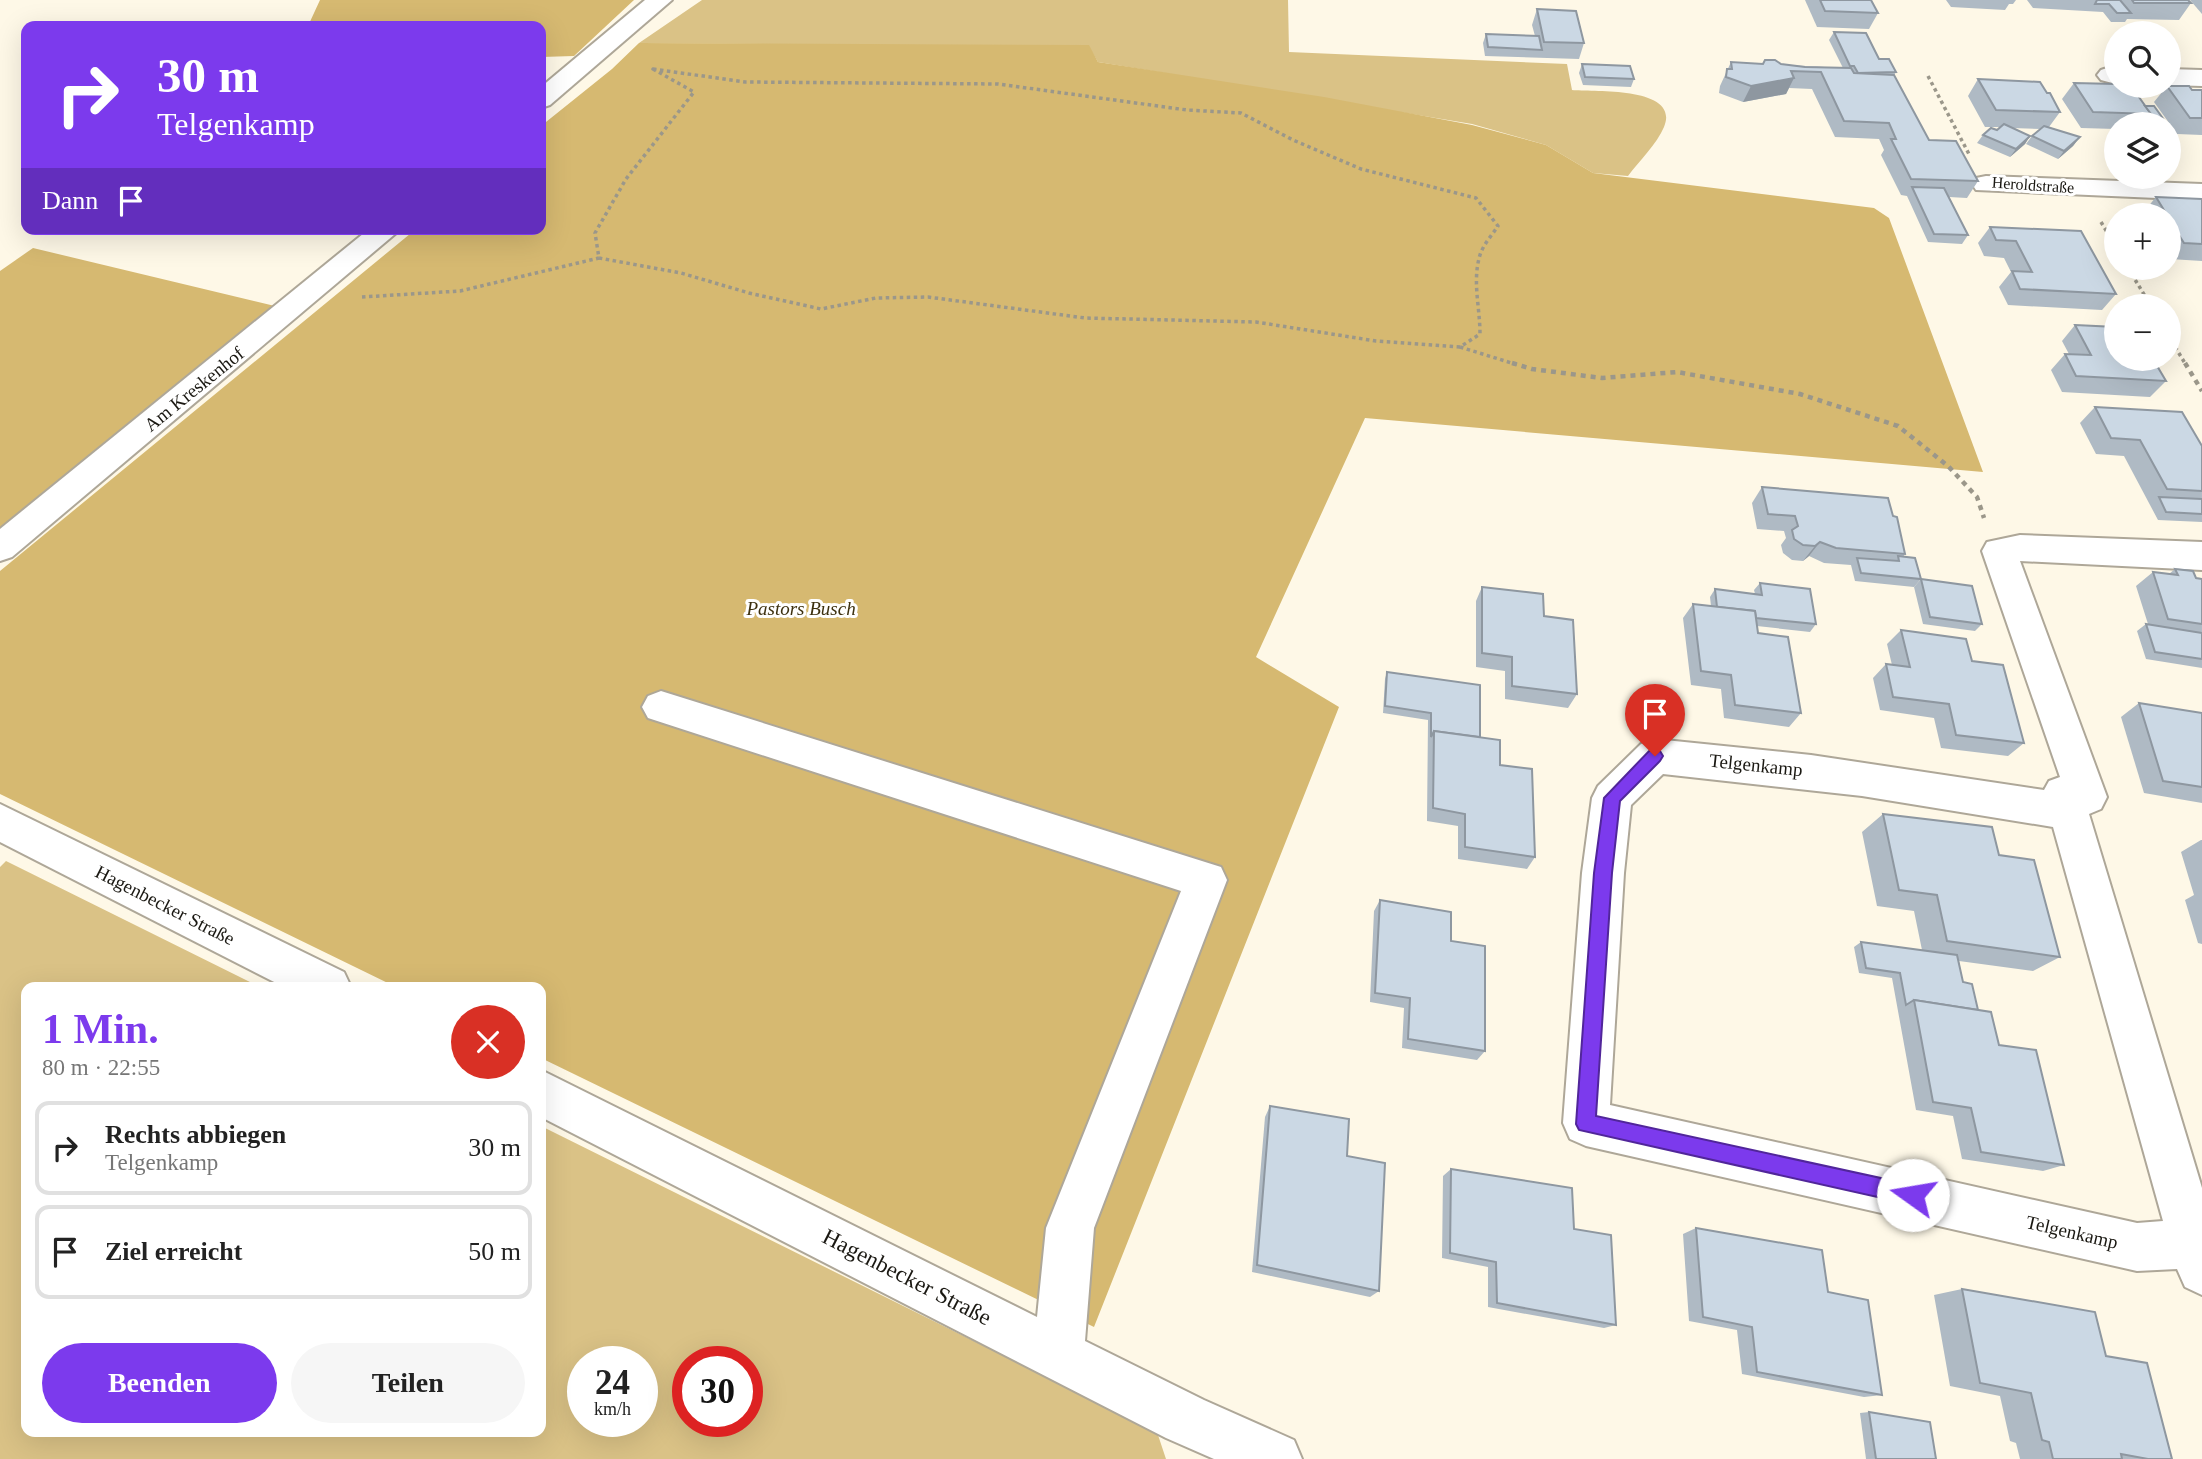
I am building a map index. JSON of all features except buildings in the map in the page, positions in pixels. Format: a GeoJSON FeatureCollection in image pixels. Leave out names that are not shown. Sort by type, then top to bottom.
{"type":"FeatureCollection","features":[{"type":"Feature","properties":{"kind":"street"},"geometry":{"type":"LineString","coordinates":[[546,96],[660,0]]}},
{"type":"Feature","properties":{"kind":"street"},"geometry":{"type":"LineString","coordinates":[[2181,77],[2202,78]]}},
{"type":"Feature","properties":{"kind":"street","name":"Heroldstraße"},"geometry":{"type":"LineString","coordinates":[[1986,184],[2202,192]]}},
{"type":"Feature","properties":{"kind":"street","name":"Am Kreskenhof"},"geometry":{"type":"LineString","coordinates":[[0,548],[380,235]]}},
{"type":"Feature","properties":{"kind":"street"},"geometry":{"type":"LineString","coordinates":[[2009,549],[2202,556]]}},
{"type":"Feature","properties":{"kind":"street","name":"Telgenkamp"},"geometry":{"type":"LineString","coordinates":[[2009,549],[2199,1256],[2137,1247],[1838,1178],[1586,1124],[1603,873],[1612,798],[1655,756],[1764,765],[2077,805]]}},
{"type":"Feature","properties":{"kind":"street"},"geometry":{"type":"LineString","coordinates":[[660,707],[1206,880],[1070,1228],[1059,1354]]}},
{"type":"Feature","properties":{"kind":"street","name":"Hagenbecker Straße"},"geometry":{"type":"LineString","coordinates":[[0,822],[319,982]]}},
{"type":"Feature","properties":{"kind":"street","name":"Hagenbecker Straße"},"geometry":{"type":"LineString","coordinates":[[546,1096],[1185,1419],[1275,1459]]}},
{"type":"Feature","properties":{"kind":"path"},"geometry":{"type":"LineString","coordinates":[[599,258],[596,233],[626,179],[694,92],[653,68],[745,82],[999,84],[1187,110],[1241,113],[1293,140],[1361,169],[1476,198],[1497,226],[1480,253],[1475,285],[1480,309],[1480,334],[1460,347]]}},
{"type":"Feature","properties":{"kind":"path","name":"Heroldstraße"},"geometry":{"type":"LineString","coordinates":[[1927,76],[1986,184]]}},
{"type":"Feature","properties":{"kind":"path"},"geometry":{"type":"LineString","coordinates":[[302,300],[460,291],[599,258],[681,273],[749,293],[821,309],[876,298],[928,297],[1085,318],[1256,322],[1376,341],[1460,347],[1532,369],[1602,377],[1677,372],[1800,394],[1898,426],[1948,466],[1977,497],[1989,534],[2009,549]]}},
{"type":"Feature","properties":{"kind":"path"},"geometry":{"type":"LineString","coordinates":[[2181,356],[2202,391]]}},
{"type":"Feature","properties":{"kind":"shaded area"},"geometry":{"type":"Polygon","coordinates":[[[702,0],[1288,0],[1289,52],[1567,64],[1572,90],[1615,92],[1648,98],[1660,104],[1666,114],[1661,133],[1628,176],[1593,173],[1546,145],[1472,124],[1098,62],[1089,47],[639,43],[702,0]]]}},
{"type":"Feature","properties":{"kind":"shaded area"},"geometry":{"type":"Polygon","coordinates":[[[6,861],[250,982],[21,982],[21,1437],[546,1437],[546,1128],[1157,1432],[1166,1459],[0,1459],[0,867],[6,861]]]}},
{"type":"Feature","properties":{"kind":"green space"},"geometry":{"type":"Polygon","coordinates":[[[320,0],[634,0],[574,56],[546,57],[546,21],[310,21],[320,0]]]}},
{"type":"Feature","properties":{"kind":"green space","name":"Pastors Busch"},"geometry":{"type":"Polygon","coordinates":[[[639,43],[1089,45],[1098,62],[1324,97],[1472,125],[1546,145],[1593,173],[1874,208],[1889,218],[1983,472],[1365,418],[1256,657],[1339,707],[1094,1327],[546,1060],[546,982],[386,982],[0,794],[0,571],[409,235],[546,235],[546,122],[612,69],[639,43]]]}},
{"type":"Feature","properties":{"kind":"green space"},"geometry":{"type":"Polygon","coordinates":[[[33,248],[279,307],[0,531],[0,271],[33,248]]]}},
{"type":"Feature","properties":{"kind":"route"},"geometry":{"type":"LineString","coordinates":[[1655,756],[1612,798],[1603,873],[1586,1124],[1913,1195]]}}]}
